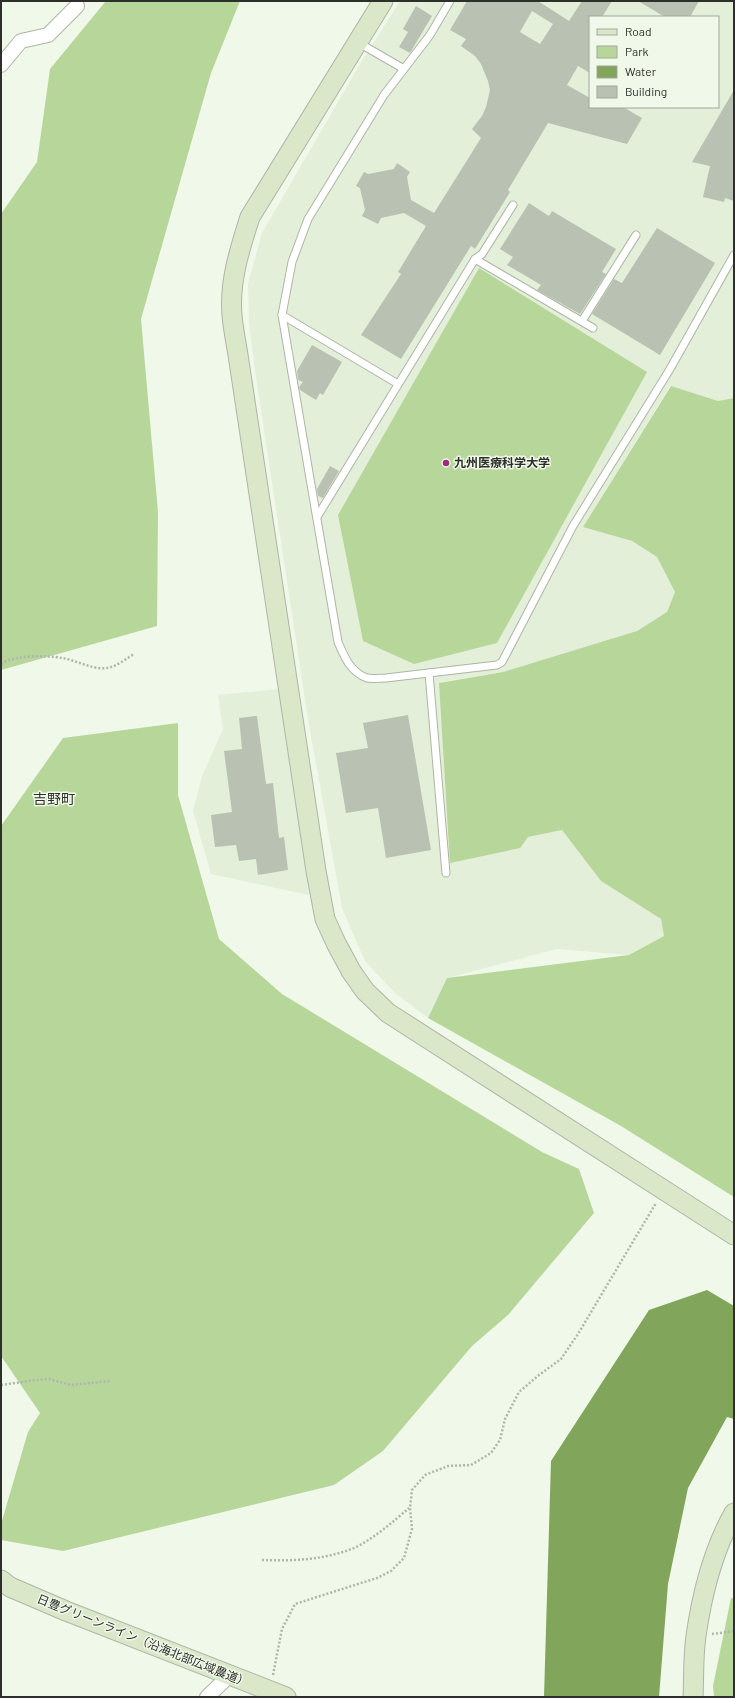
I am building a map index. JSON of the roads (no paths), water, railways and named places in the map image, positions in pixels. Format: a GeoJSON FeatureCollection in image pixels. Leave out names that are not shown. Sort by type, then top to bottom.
{"type":"FeatureCollection","features":[{"type":"Feature","properties":{"kind":"street"},"geometry":{"type":"LineString","coordinates":[[383,1],[250,217],[239,250],[234,282],[232,314],[325,919],[351,971],[365,991],[388,1013],[734,1235]]}},
{"type":"Feature","properties":{"kind":"street"},"geometry":{"type":"LineString","coordinates":[[1,65],[21,41],[48,34],[77,6]]}},
{"type":"Feature","properties":{"kind":"street"},"geometry":{"type":"LineString","coordinates":[[693,1697],[696,1636],[708,1576],[734,1513]]}},
{"type":"Feature","properties":{"kind":"street","name":"日豊グリーンライン（沿海北部広域農道）"},"geometry":{"type":"LineString","coordinates":[[1,1580],[10,1587],[66,1611],[278,1694]]}},
{"type":"Feature","properties":{"kind":"street"},"geometry":{"type":"LineString","coordinates":[[207,1697],[229,1676]]}},
{"type":"Feature","properties":{"kind":"lane"},"geometry":{"type":"LineString","coordinates":[[450,1],[430,35],[384,95],[308,219],[292,262],[282,316],[338,642],[346,661],[355,671],[368,678],[386,678],[497,665],[502,662],[573,526],[670,369],[734,255]]}},
{"type":"Feature","properties":{"kind":"lane"},"geometry":{"type":"LineString","coordinates":[[357,42],[404,69]]}},
{"type":"Feature","properties":{"kind":"lane"},"geometry":{"type":"LineString","coordinates":[[317,517],[475,260],[482,254],[513,205]]}},
{"type":"Feature","properties":{"kind":"lane"},"geometry":{"type":"LineString","coordinates":[[582,321],[636,235]]}},
{"type":"Feature","properties":{"kind":"lane"},"geometry":{"type":"LineString","coordinates":[[475,260],[593,328]]}},
{"type":"Feature","properties":{"kind":"lane"},"geometry":{"type":"LineString","coordinates":[[282,316],[398,384]]}},
{"type":"Feature","properties":{"kind":"lane"},"geometry":{"type":"LineString","coordinates":[[430,673],[446,873]]}},
{"type":"Feature","properties":{"kind":"water"},"geometry":{"type":"Polygon","coordinates":[[[707,1290],[734,1306],[734,1419],[727,1417],[688,1488],[668,1584],[659,1697],[544,1697],[551,1461],[649,1310],[707,1290]]]}},
{"type":"Feature","properties":{"kind":"place","name":"九州医療科学大学"},"geometry":{"type":"Point","coordinates":[446,463]}},
{"type":"Feature","properties":{"kind":"district","name":"吉野町"},"geometry":{"type":"Point","coordinates":[54,799]}}]}
